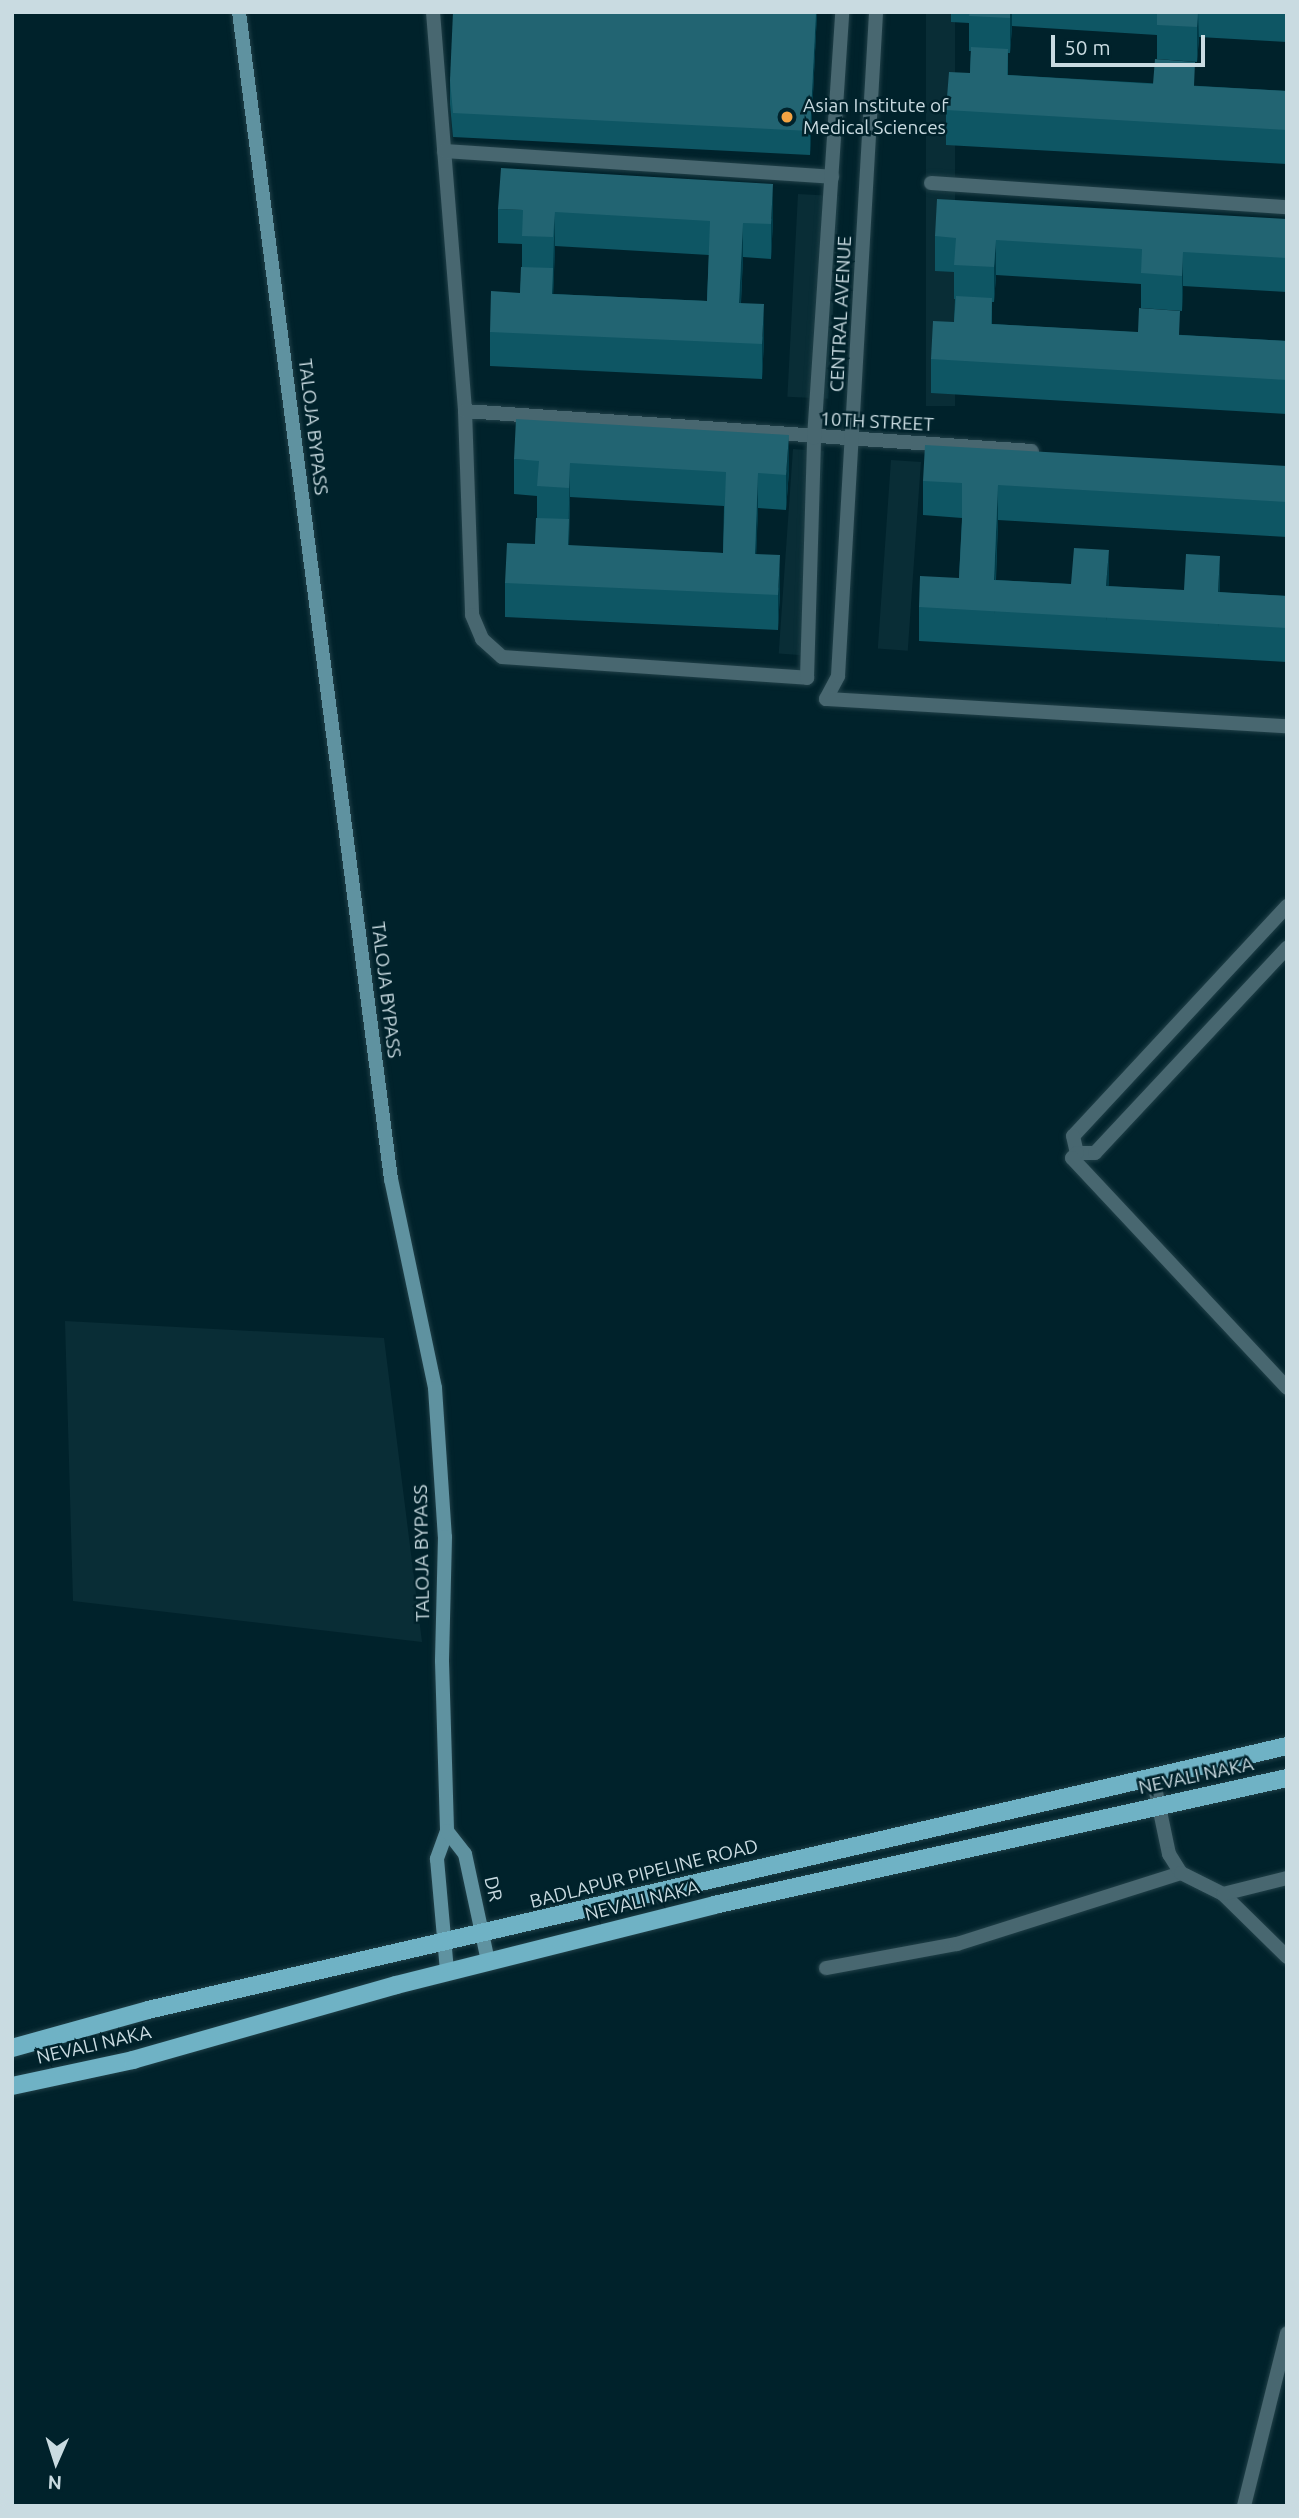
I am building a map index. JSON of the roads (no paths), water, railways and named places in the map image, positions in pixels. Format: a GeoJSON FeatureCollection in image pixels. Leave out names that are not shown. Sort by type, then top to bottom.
{"type":"FeatureCollection","features":[{"type":"Feature","properties":{"kind":"main road","name":"TALOJA BYPASS"},"geometry":{"type":"LineString","coordinates":[[239,12],[391,1179],[435,1388],[445,1537],[442,1661],[447,1831],[437,1859],[441,1945],[447,1971]]}},
{"type":"Feature","properties":{"kind":"main road","name":"BADLAPUR PIPELINE ROAD"},"geometry":{"type":"LineString","coordinates":[[12,2048],[148,2010],[441,1945],[708,1878],[1287,1746]]}},
{"type":"Feature","properties":{"kind":"main road","name":"NEVALI NAKA"},"geometry":{"type":"LineString","coordinates":[[12,2086],[133,2060],[488,1961],[1159,1804],[1287,1778]]}},
{"type":"Feature","properties":{"kind":"main road","name":"DR"},"geometry":{"type":"LineString","coordinates":[[447,1831],[465,1854],[488,1961]]}},
{"type":"Feature","properties":{"kind":"street"},"geometry":{"type":"LineString","coordinates":[[433,12],[465,411],[472,615],[482,639],[502,657],[807,678],[826,699],[1287,726]]}},
{"type":"Feature","properties":{"kind":"street","name":"CENTRAL AVENUE"},"geometry":{"type":"LineString","coordinates":[[807,678],[814,438],[842,12]]}},
{"type":"Feature","properties":{"kind":"street","name":"CENTRAL AVENUE"},"geometry":{"type":"LineString","coordinates":[[826,699],[838,676],[876,12]]}},
{"type":"Feature","properties":{"kind":"street"},"geometry":{"type":"LineString","coordinates":[[444,151],[832,177]]}},
{"type":"Feature","properties":{"kind":"street"},"geometry":{"type":"LineString","coordinates":[[931,183],[1287,207]]}},
{"type":"Feature","properties":{"kind":"street","name":"10TH STREET"},"geometry":{"type":"LineString","coordinates":[[465,411],[814,438],[1042,452]]}},
{"type":"Feature","properties":{"kind":"street"},"geometry":{"type":"LineString","coordinates":[[1077,1153],[1073,1136],[1287,906]]}},
{"type":"Feature","properties":{"kind":"street"},"geometry":{"type":"LineString","coordinates":[[1287,948],[1094,1153],[1077,1153],[1072,1158],[1287,1388]]}},
{"type":"Feature","properties":{"kind":"street"},"geometry":{"type":"LineString","coordinates":[[1153,1778],[1169,1854],[1181,1873],[1223,1894],[1287,1957]]}},
{"type":"Feature","properties":{"kind":"street"},"geometry":{"type":"LineString","coordinates":[[826,1968],[957,1944],[1181,1873]]}},
{"type":"Feature","properties":{"kind":"street"},"geometry":{"type":"LineString","coordinates":[[1223,1894],[1287,1878]]}},
{"type":"Feature","properties":{"kind":"street"},"geometry":{"type":"LineString","coordinates":[[1244,2506],[1287,2333]]}},
{"type":"Feature","properties":{"kind":"place","name":"Asian Institute of Medical Sciences"},"geometry":{"type":"Point","coordinates":[787,117]}}]}
